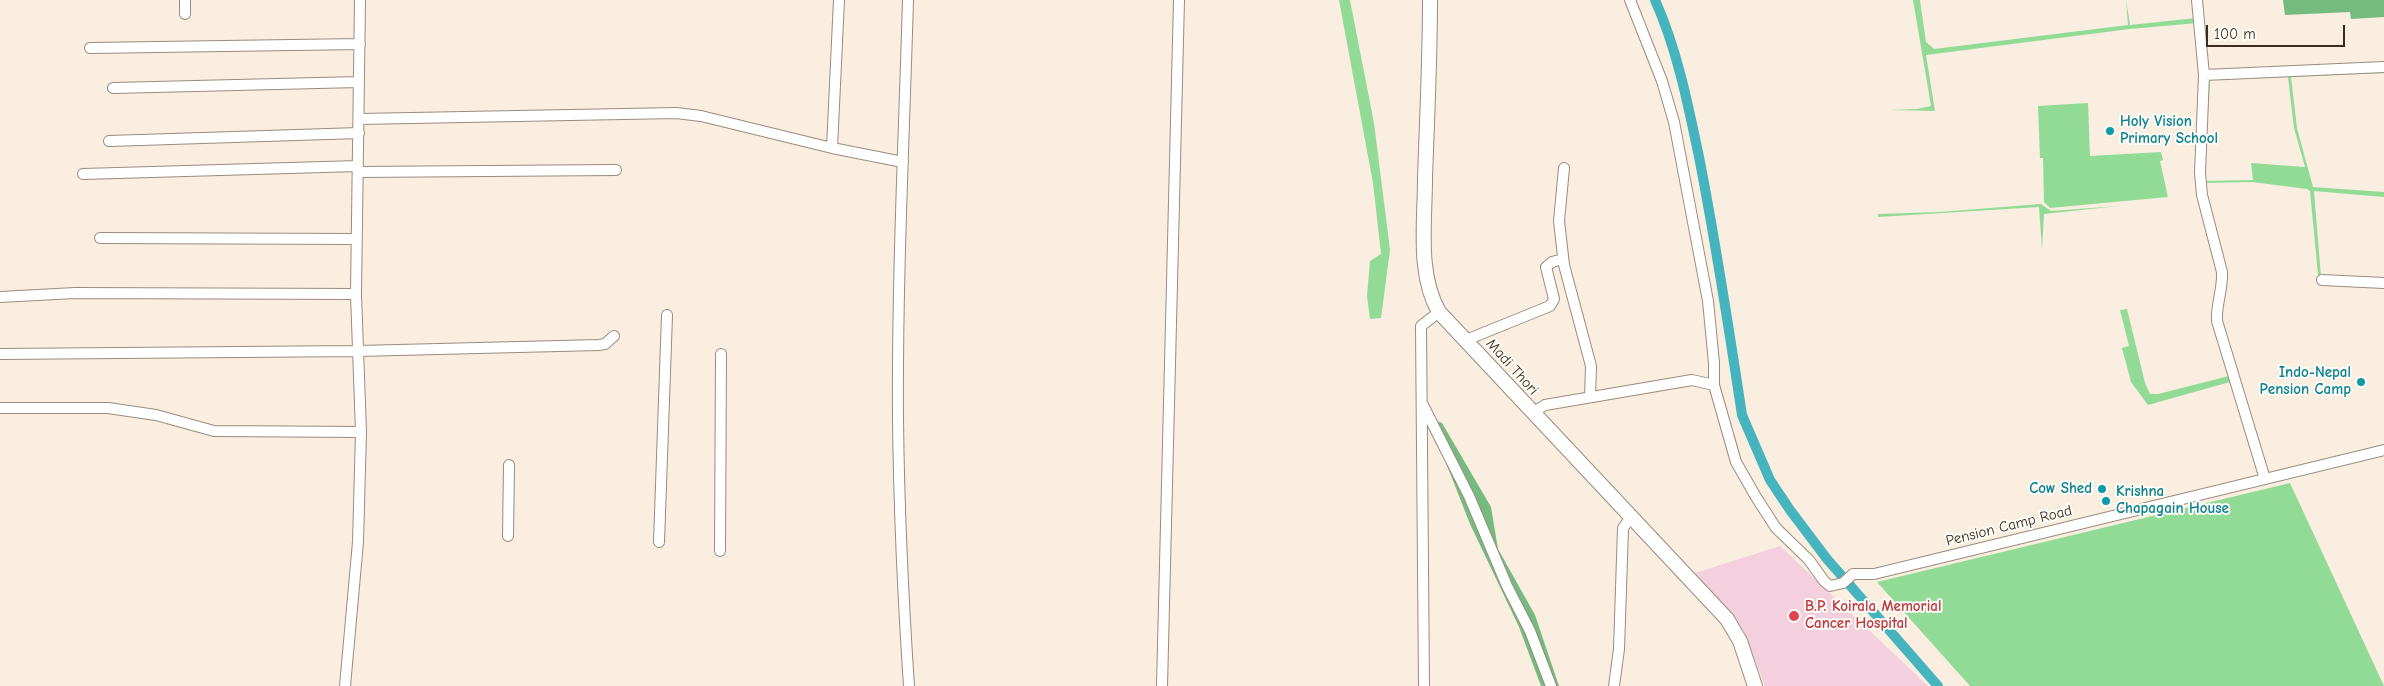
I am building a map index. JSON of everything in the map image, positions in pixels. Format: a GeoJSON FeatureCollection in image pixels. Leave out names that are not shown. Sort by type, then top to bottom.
{"type":"FeatureCollection","features":[{"type":"Feature","properties":{"kind":"main road","name":"Madi Thori"},"geometry":{"type":"LineString","coordinates":[[1430,0],[1425,252],[1429,291],[1439,312],[1728,620],[1740,641],[1755,686]]}},
{"type":"Feature","properties":{"kind":"street"},"geometry":{"type":"LineString","coordinates":[[185,0],[185,14]]}},
{"type":"Feature","properties":{"kind":"street"},"geometry":{"type":"LineString","coordinates":[[346,686],[358,542],[361,432],[356,294],[360,0]]}},
{"type":"Feature","properties":{"kind":"street"},"geometry":{"type":"LineString","coordinates":[[832,148],[839,0]]}},
{"type":"Feature","properties":{"kind":"street"},"geometry":{"type":"LineString","coordinates":[[908,0],[898,421],[903,591],[910,686]]}},
{"type":"Feature","properties":{"kind":"street"},"geometry":{"type":"LineString","coordinates":[[1162,686],[1179,0]]}},
{"type":"Feature","properties":{"kind":"street"},"geometry":{"type":"LineString","coordinates":[[1532,413],[1545,405],[1621,394],[1692,380],[1714,385],[1714,363],[1708,300],[1674,122],[1662,81],[1630,0]]}},
{"type":"Feature","properties":{"kind":"street"},"geometry":{"type":"LineString","coordinates":[[2197,0],[2204,75],[2200,173],[2202,196],[2222,272],[2222,283],[2216,312],[2217,321],[2265,479]]}},
{"type":"Feature","properties":{"kind":"street"},"geometry":{"type":"LineString","coordinates":[[90,48],[360,44]]}},
{"type":"Feature","properties":{"kind":"street"},"geometry":{"type":"LineString","coordinates":[[2204,75],[2384,67]]}},
{"type":"Feature","properties":{"kind":"street"},"geometry":{"type":"LineString","coordinates":[[113,88],[359,82]]}},
{"type":"Feature","properties":{"kind":"street"},"geometry":{"type":"LineString","coordinates":[[359,119],[676,113],[701,116],[832,148],[903,162]]}},
{"type":"Feature","properties":{"kind":"street"},"geometry":{"type":"LineString","coordinates":[[109,141],[359,134]]}},
{"type":"Feature","properties":{"kind":"street"},"geometry":{"type":"LineString","coordinates":[[1564,168],[1559,221],[1563,259],[1591,366],[1590,397]]}},
{"type":"Feature","properties":{"kind":"street"},"geometry":{"type":"LineString","coordinates":[[82,174],[358,169],[616,170]]}},
{"type":"Feature","properties":{"kind":"street"},"geometry":{"type":"LineString","coordinates":[[100,238],[356,239]]}},
{"type":"Feature","properties":{"kind":"street"},"geometry":{"type":"LineString","coordinates":[[1466,340],[1550,306],[1554,298],[1546,267],[1552,262],[1563,259]]}},
{"type":"Feature","properties":{"kind":"street"},"geometry":{"type":"LineString","coordinates":[[2322,280],[2384,283]]}},
{"type":"Feature","properties":{"kind":"street"},"geometry":{"type":"LineString","coordinates":[[0,296],[75,293],[356,294]]}},
{"type":"Feature","properties":{"kind":"street"},"geometry":{"type":"LineString","coordinates":[[1424,686],[1421,326],[1439,312]]}},
{"type":"Feature","properties":{"kind":"street"},"geometry":{"type":"LineString","coordinates":[[659,542],[667,316]]}},
{"type":"Feature","properties":{"kind":"street"},"geometry":{"type":"LineString","coordinates":[[0,354],[358,351],[599,345],[605,344],[614,336]]}},
{"type":"Feature","properties":{"kind":"street"},"geometry":{"type":"LineString","coordinates":[[720,552],[721,354]]}},
{"type":"Feature","properties":{"kind":"street","name":"Pension Camp Road"},"geometry":{"type":"LineString","coordinates":[[1714,385],[1736,462],[1756,497],[1776,528],[1809,560],[1824,581],[1830,586],[1843,583],[1853,574],[1874,574],[2384,450]]}},
{"type":"Feature","properties":{"kind":"street"},"geometry":{"type":"LineString","coordinates":[[1421,401],[1469,496],[1507,586],[1530,631],[1551,686]]}},
{"type":"Feature","properties":{"kind":"street"},"geometry":{"type":"LineString","coordinates":[[0,408],[108,408],[156,415],[214,431],[361,432]]}},
{"type":"Feature","properties":{"kind":"street"},"geometry":{"type":"LineString","coordinates":[[508,536],[509,465]]}},
{"type":"Feature","properties":{"kind":"street"},"geometry":{"type":"LineString","coordinates":[[1614,686],[1619,639],[1622,528],[1631,517]]}},
{"type":"Feature","properties":{"kind":"shaded area","name":"B.P. Koirala Memorial Cancer Hospital"},"geometry":{"type":"Polygon","coordinates":[[[1780,546],[1928,686],[1765,686],[1744,631],[1737,620],[1692,574],[1780,546]]]}},
{"type":"Feature","properties":{"kind":"green space"},"geometry":{"type":"Polygon","coordinates":[[[1339,0],[1350,0],[1374,123],[1390,250],[1381,318],[1370,319],[1367,296],[1370,261],[1381,254],[1373,183],[1339,0]]]}},
{"type":"Feature","properties":{"kind":"green space"},"geometry":{"type":"Polygon","coordinates":[[[1913,0],[1920,0],[1926,42],[1934,49],[2128,25],[2126,0],[2130,25],[2196,18],[2197,23],[2130,29],[1926,55],[1935,111],[1890,110],[1917,109],[1931,106],[1913,0]]]}},
{"type":"Feature","properties":{"kind":"green space"},"geometry":{"type":"Polygon","coordinates":[[[2283,0],[2384,0],[2384,17],[2351,19],[2350,12],[2285,15],[2283,0]]]}},
{"type":"Feature","properties":{"kind":"green space"},"geometry":{"type":"Polygon","coordinates":[[[2384,69],[2384,73],[2291,77],[2297,128],[2313,187],[2384,192],[2384,197],[2314,191],[2321,277],[2384,281],[2384,287],[2322,283],[2319,285],[2310,191],[2307,189],[2252,182],[2204,183],[2216,244],[2202,180],[2208,79],[2384,69]],[[2288,77],[2210,80],[2204,181],[2253,180],[2251,163],[2305,167],[2294,128],[2288,77]]]}},
{"type":"Feature","properties":{"kind":"green space"},"geometry":{"type":"Polygon","coordinates":[[[2088,103],[2090,156],[2161,152],[2163,160],[2160,161],[2168,197],[2050,208],[2044,202],[2043,158],[2040,158],[2038,106],[2088,103]]]}},
{"type":"Feature","properties":{"kind":"green space"},"geometry":{"type":"Polygon","coordinates":[[[2041,204],[2051,211],[2118,206],[2044,214],[2042,249],[2039,207],[1878,217],[1878,214],[1939,212],[2041,204]]]}},
{"type":"Feature","properties":{"kind":"green space"},"geometry":{"type":"Polygon","coordinates":[[[2127,309],[2145,383],[2150,394],[2158,394],[2229,376],[2230,382],[2148,405],[2131,382],[2122,348],[2129,346],[2120,310],[2127,309]]]}},
{"type":"Feature","properties":{"kind":"green space"},"geometry":{"type":"Polygon","coordinates":[[[1428,417],[1442,423],[1491,507],[1498,549],[1535,615],[1559,686],[1541,686],[1519,627],[1470,524],[1428,417]]]}},
{"type":"Feature","properties":{"kind":"green space"},"geometry":{"type":"Polygon","coordinates":[[[2290,483],[2384,686],[1970,686],[1877,582],[2290,483]]]}},
{"type":"Feature","properties":{"kind":"waterway"},"geometry":{"type":"LineString","coordinates":[[1655,0],[1676,57],[1695,137],[1717,254],[1742,415],[1770,480],[1790,510],[1827,559],[1938,686]]}},
{"type":"Feature","properties":{"kind":"place","name":"Holy Vision Primary School"},"geometry":{"type":"Point","coordinates":[2110,131]}},
{"type":"Feature","properties":{"kind":"place","name":"Indo-Nepal Pension Camp"},"geometry":{"type":"Point","coordinates":[2361,382]}},
{"type":"Feature","properties":{"kind":"place","name":"Cow Shed"},"geometry":{"type":"Point","coordinates":[2102,489]}},
{"type":"Feature","properties":{"kind":"place","name":"Krishna Chapagain House"},"geometry":{"type":"Point","coordinates":[2106,501]}},
{"type":"Feature","properties":{"kind":"place","name":"B.P. Koirala Memorial Cancer Hospital"},"geometry":{"type":"Point","coordinates":[1794,616]}}]}
